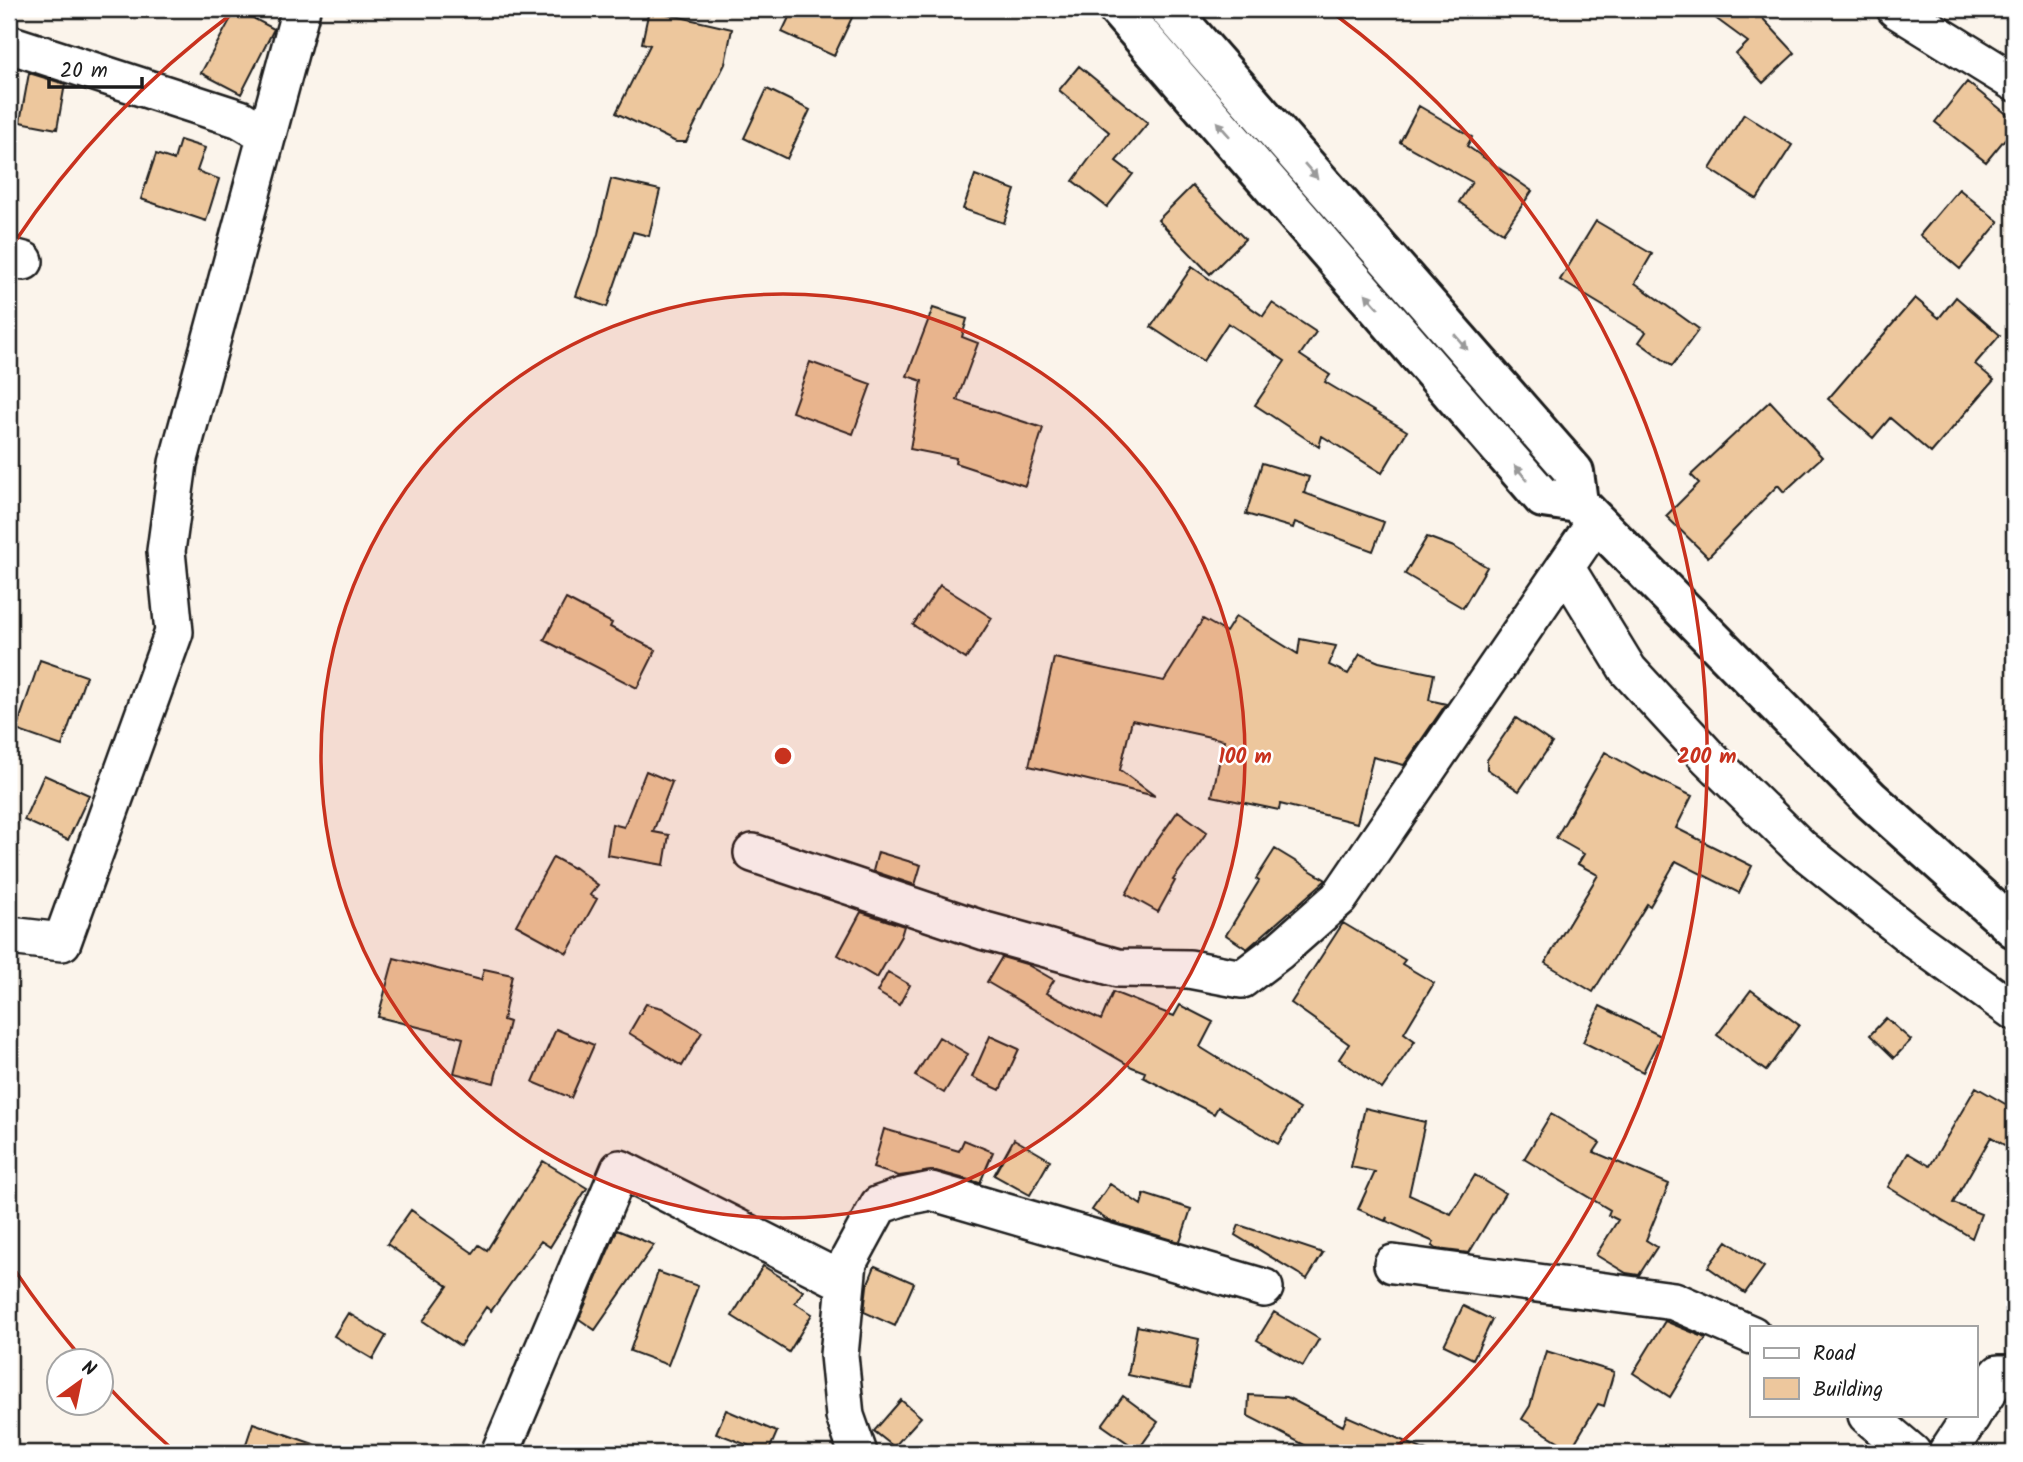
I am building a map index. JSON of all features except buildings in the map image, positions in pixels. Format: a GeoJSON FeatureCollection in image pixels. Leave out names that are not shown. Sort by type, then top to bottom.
{"type":"FeatureCollection","features":[{"type":"Feature","properties":{"kind":"street"},"geometry":{"type":"LineString","coordinates":[[9,936],[62,942],[174,632],[166,551],[178,463],[301,9]]}},
{"type":"Feature","properties":{"kind":"street"},"geometry":{"type":"LineString","coordinates":[[1118,9],[1543,498],[1587,512]]}},
{"type":"Feature","properties":{"kind":"street"},"geometry":{"type":"LineString","coordinates":[[1169,9],[1574,472],[1587,512],[1871,800],[2014,928]]}},
{"type":"Feature","properties":{"kind":"street"},"geometry":{"type":"LineString","coordinates":[[1896,9],[2014,82]]}},
{"type":"Feature","properties":{"kind":"street"},"geometry":{"type":"LineString","coordinates":[[9,44],[240,119],[267,135]]}},
{"type":"Feature","properties":{"kind":"street"},"geometry":{"type":"LineString","coordinates":[[753,853],[985,931],[1118,968],[1189,969],[1242,979],[1279,951],[1339,898],[1565,567],[1587,512]]}},
{"type":"Feature","properties":{"kind":"street"},"geometry":{"type":"LineString","coordinates":[[1565,567],[1628,670],[1708,757],[1801,848],[1917,941],[2014,1011]]}},
{"type":"Feature","properties":{"kind":"street"},"geometry":{"type":"LineString","coordinates":[[500,1453],[620,1169],[846,1283]]}},
{"type":"Feature","properties":{"kind":"street"},"geometry":{"type":"LineString","coordinates":[[858,1453],[845,1416],[839,1355],[849,1262],[879,1205],[931,1191],[1264,1288]]}},
{"type":"Feature","properties":{"kind":"street"},"geometry":{"type":"LineString","coordinates":[[1393,1264],[1674,1301],[1750,1334]]}},
{"type":"Feature","properties":{"kind":"street"},"geometry":{"type":"LineString","coordinates":[[1978,1406],[1999,1374],[2014,1374]]}},
{"type":"Feature","properties":{"kind":"street"},"geometry":{"type":"LineString","coordinates":[[1868,1416],[1912,1453]]}},
{"type":"Feature","properties":{"kind":"street"},"geometry":{"type":"LineString","coordinates":[[1947,1453],[1971,1416]]}}]}
